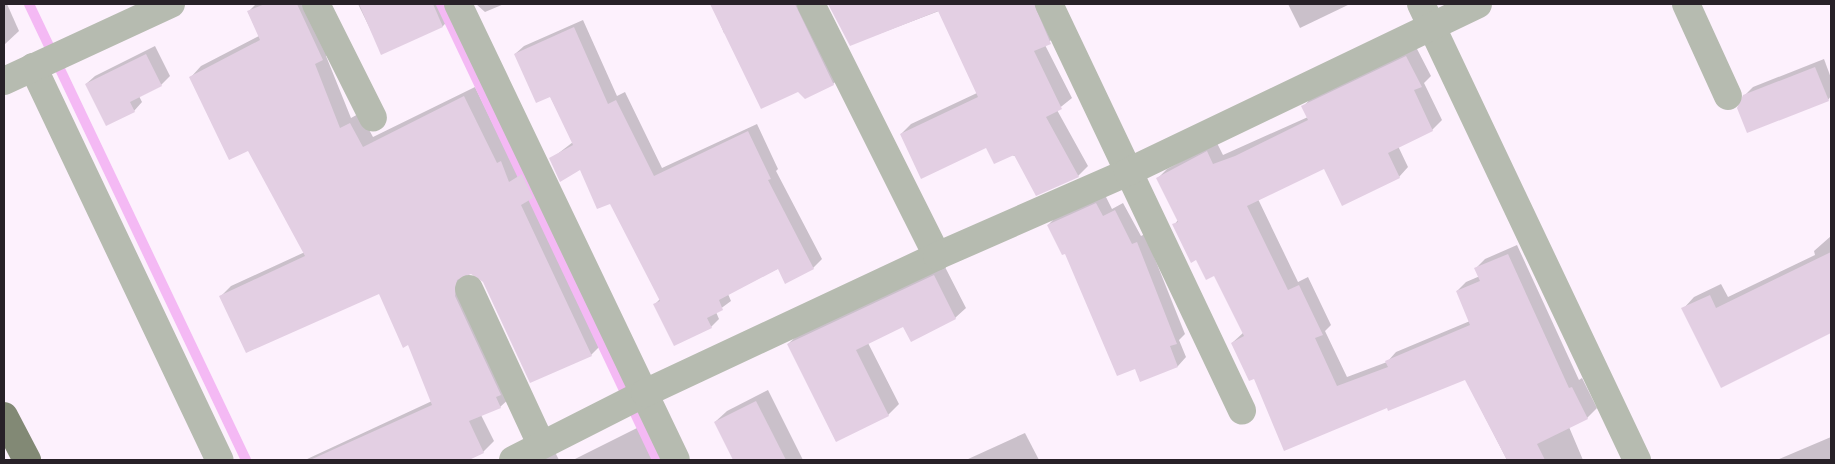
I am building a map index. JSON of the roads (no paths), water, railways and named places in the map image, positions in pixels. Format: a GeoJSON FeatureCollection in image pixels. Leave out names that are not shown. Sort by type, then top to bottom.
{"type":"FeatureCollection","features":[{"type":"Feature","properties":{"kind":"main road"},"geometry":{"type":"LineString","coordinates":[[4,416],[27,460]]}},
{"type":"Feature","properties":{"kind":"street"},"geometry":{"type":"LineString","coordinates":[[4,80],[171,4]]}},
{"type":"Feature","properties":{"kind":"street"},"geometry":{"type":"LineString","coordinates":[[316,4],[374,118]]}},
{"type":"Feature","properties":{"kind":"street"},"geometry":{"type":"LineString","coordinates":[[458,4],[634,398],[676,460]]}},
{"type":"Feature","properties":{"kind":"street"},"geometry":{"type":"LineString","coordinates":[[811,4],[937,256]]}},
{"type":"Feature","properties":{"kind":"street"},"geometry":{"type":"LineString","coordinates":[[1049,4],[1242,411]]}},
{"type":"Feature","properties":{"kind":"street"},"geometry":{"type":"LineString","coordinates":[[514,460],[541,444],[634,398],[937,256],[1128,172],[1427,15],[1478,4]]}},
{"type":"Feature","properties":{"kind":"street"},"geometry":{"type":"LineString","coordinates":[[1686,4],[1728,96]]}},
{"type":"Feature","properties":{"kind":"street"},"geometry":{"type":"LineString","coordinates":[[1427,15],[1637,460]]}},
{"type":"Feature","properties":{"kind":"street"},"geometry":{"type":"LineString","coordinates":[[47,61],[220,460]]}},
{"type":"Feature","properties":{"kind":"street"},"geometry":{"type":"LineString","coordinates":[[469,289],[541,444]]}},
{"type":"Feature","properties":{"kind":"waterway"},"geometry":{"type":"LineString","coordinates":[[29,4],[246,460]]}},
{"type":"Feature","properties":{"kind":"waterway"},"geometry":{"type":"LineString","coordinates":[[441,4],[657,460]]}}]}
